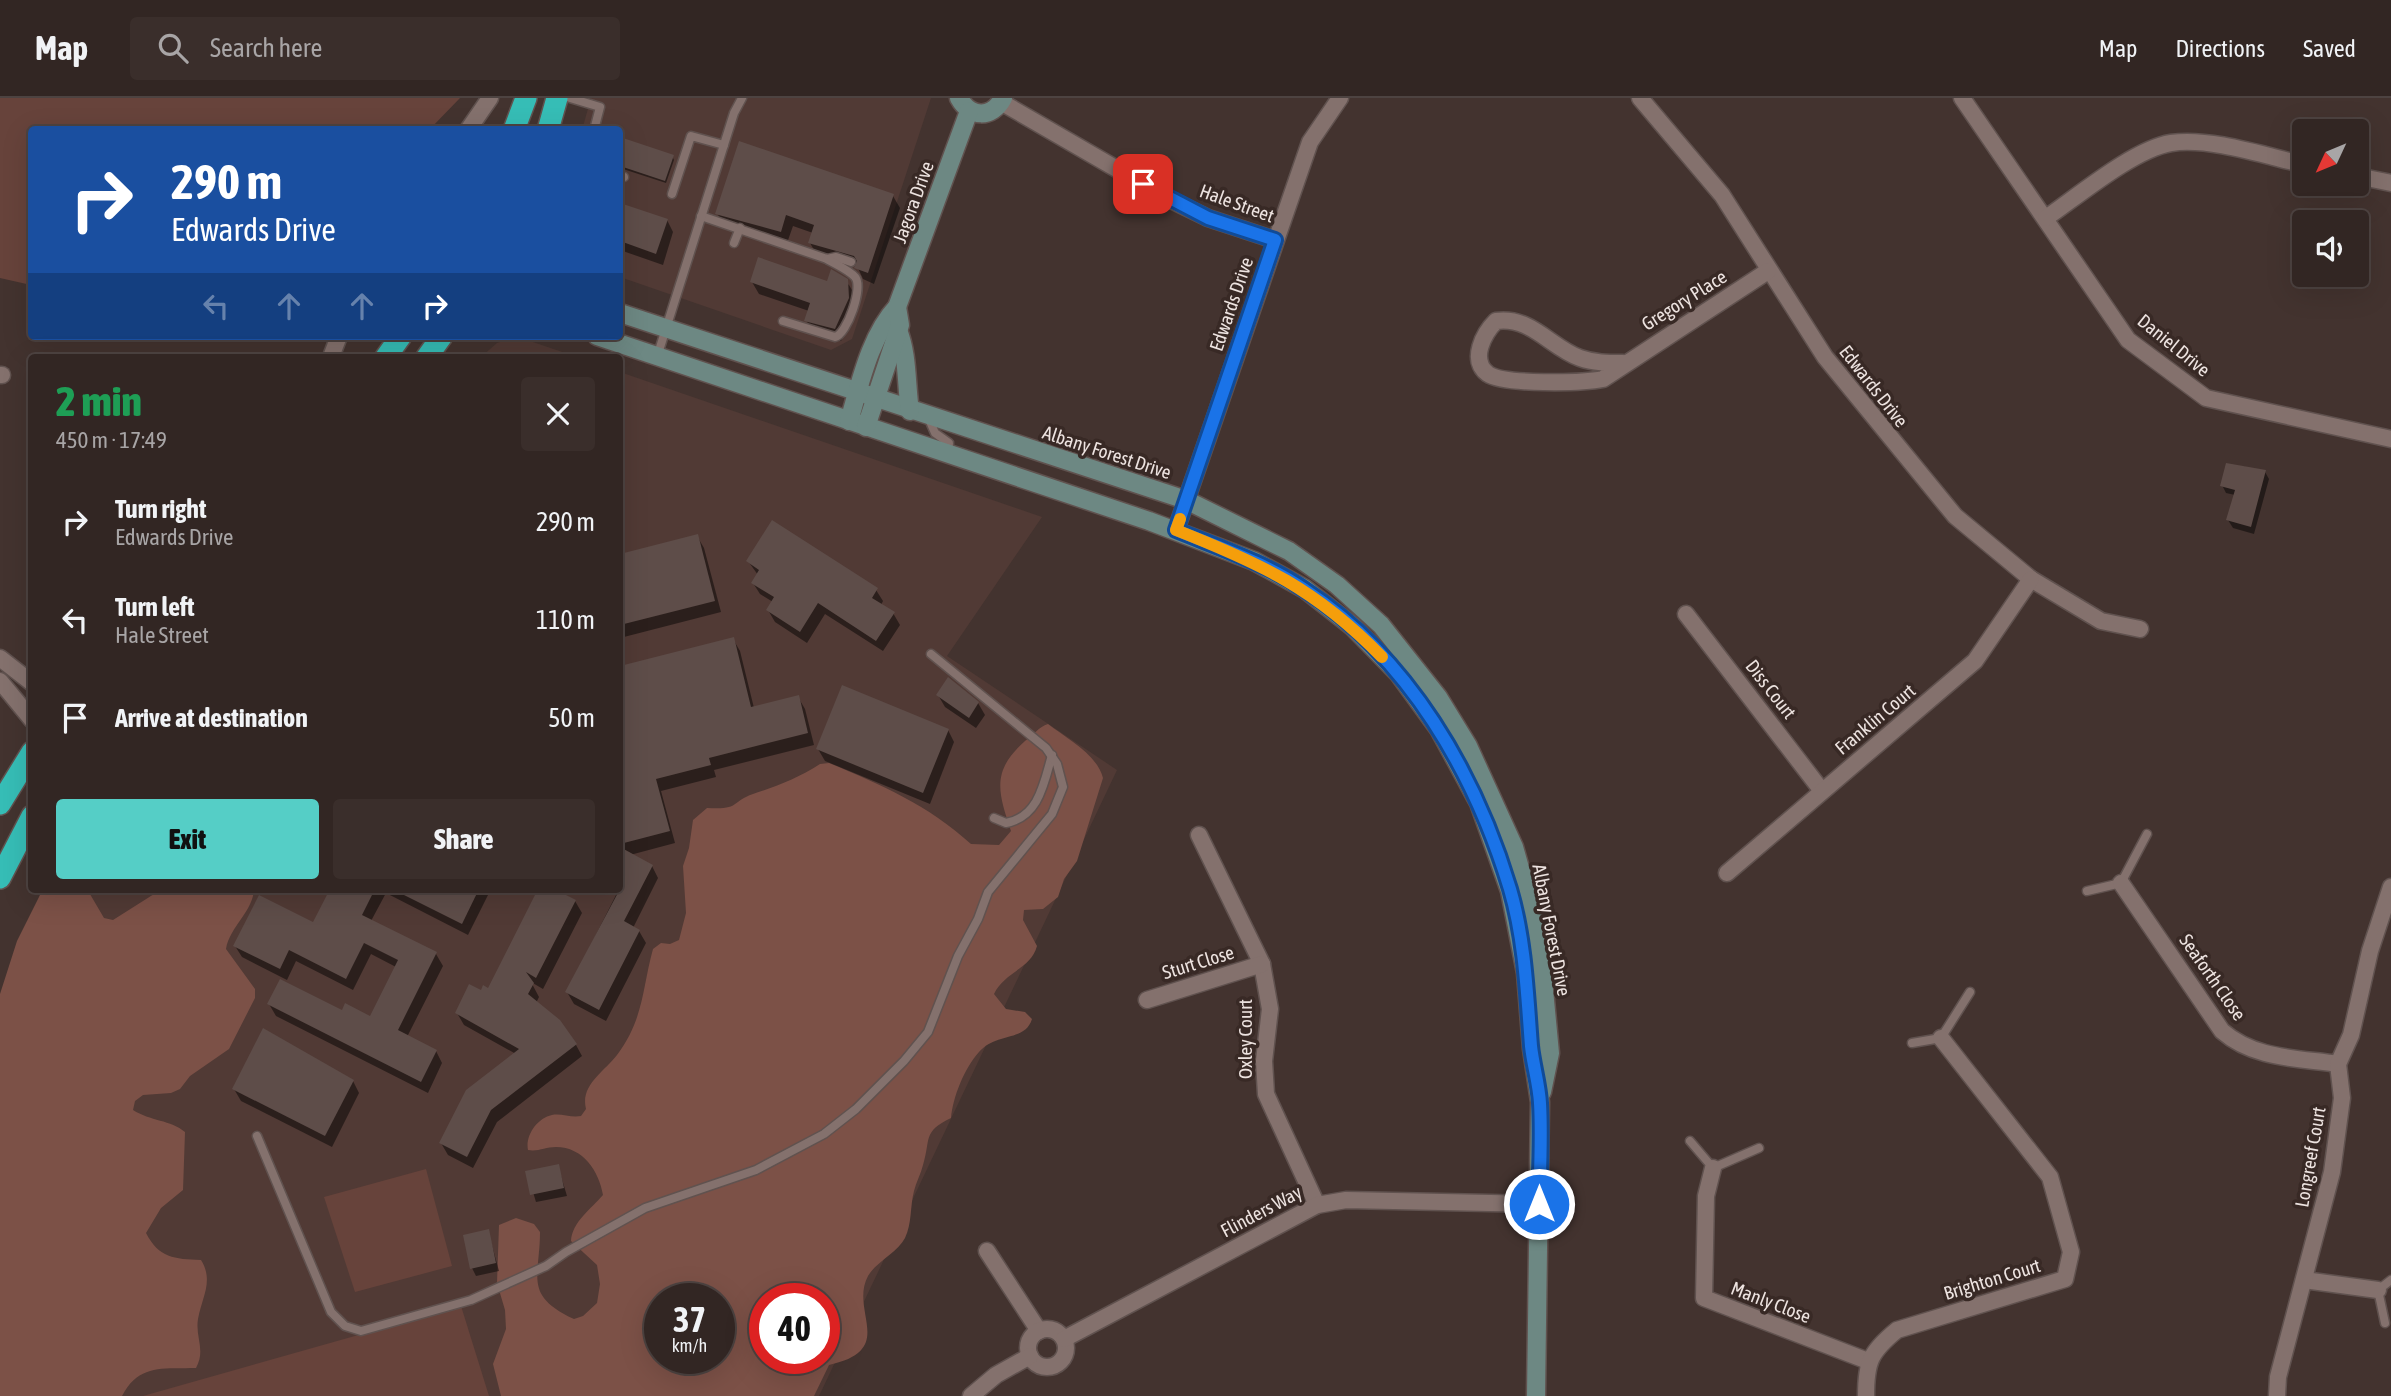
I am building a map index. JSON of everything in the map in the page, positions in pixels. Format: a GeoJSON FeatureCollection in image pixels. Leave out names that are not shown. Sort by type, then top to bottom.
{"type":"FeatureCollection","features":[{"type":"Feature","properties":{"kind":"highway"},"geometry":{"type":"LineString","coordinates":[[515,126],[526,98]]}},
{"type":"Feature","properties":{"kind":"highway"},"geometry":{"type":"LineString","coordinates":[[549,126],[557,98]]}},
{"type":"Feature","properties":{"kind":"highway"},"geometry":{"type":"LineString","coordinates":[[0,804],[28,758]]}},
{"type":"Feature","properties":{"kind":"highway"},"geometry":{"type":"LineString","coordinates":[[0,878],[28,824]]}},
{"type":"Feature","properties":{"kind":"street"},"geometry":{"type":"LineString","coordinates":[[471,126],[490,98]]}},
{"type":"Feature","properties":{"kind":"street","name":"Edwards Drive"},"geometry":{"type":"LineString","coordinates":[[1176,530],[1310,142],[1340,98]]}},
{"type":"Feature","properties":{"kind":"street","name":"Edwards Drive"},"geometry":{"type":"LineString","coordinates":[[1640,98],[1722,195],[1825,357],[1895,446],[1955,516],[2031,579],[2101,621],[2140,629]]}},
{"type":"Feature","properties":{"kind":"street","name":"Daniel Drive"},"geometry":{"type":"LineString","coordinates":[[1962,98],[2128,340],[2206,398],[2391,439]]}},
{"type":"Feature","properties":{"kind":"street"},"geometry":{"type":"LineString","coordinates":[[964,104],[987,114],[1002,100]]}},
{"type":"Feature","properties":{"kind":"street","name":"Hale Street"},"geometry":{"type":"LineString","coordinates":[[1002,100],[1167,198],[1208,218],[1275,240]]}},
{"type":"Feature","properties":{"kind":"street","name":"Jagora Drive"},"geometry":{"type":"LineString","coordinates":[[866,427],[898,330],[897,307],[964,104]]}},
{"type":"Feature","properties":{"kind":"street"},"geometry":{"type":"LineString","coordinates":[[2046,218],[2146,151],[2170,143],[2211,145],[2292,161]]}},
{"type":"Feature","properties":{"kind":"street"},"geometry":{"type":"LineString","coordinates":[[2370,179],[2391,183]]}},
{"type":"Feature","properties":{"kind":"street","name":"Gregory Place"},"geometry":{"type":"LineString","coordinates":[[1623,363],[1597,363],[1577,357],[1530,327],[1510,319],[1496,321],[1480,346],[1479,360],[1487,373],[1500,379],[1583,383],[1603,379],[1623,363],[1768,271]]}},
{"type":"Feature","properties":{"kind":"street","name":"Jagora Drive"},"geometry":{"type":"LineString","coordinates":[[849,421],[857,393],[887,318],[897,307]]}},
{"type":"Feature","properties":{"kind":"street","name":"Albany Forest Drive"},"geometry":{"type":"LineString","coordinates":[[623,314],[1186,500],[1289,551],[1336,585],[1389,635],[1438,697],[1468,746],[1514,847],[1531,907],[1543,979],[1550,1053],[1540,1102]]}},
{"type":"Feature","properties":{"kind":"street"},"geometry":{"type":"LineString","coordinates":[[898,330],[904,345],[910,411]]}},
{"type":"Feature","properties":{"kind":"street","name":"Albany Forest Drive"},"geometry":{"type":"LineString","coordinates":[[608,340],[948,456],[1176,530],[1254,561],[1305,589],[1352,625],[1390,664],[1439,729],[1479,803],[1510,891],[1526,973],[1532,1049],[1540,1102],[1535,1396]]}},
{"type":"Feature","properties":{"kind":"street","name":"Franklin Court"},"geometry":{"type":"LineString","coordinates":[[1727,873],[1975,660],[2031,579]]}},
{"type":"Feature","properties":{"kind":"street","name":"Diss Court"},"geometry":{"type":"LineString","coordinates":[[1686,614],[1822,791]]}},
{"type":"Feature","properties":{"kind":"street"},"geometry":{"type":"LineString","coordinates":[[0,658],[28,680]]}},
{"type":"Feature","properties":{"kind":"street"},"geometry":{"type":"LineString","coordinates":[[0,681],[28,715]]}},
{"type":"Feature","properties":{"kind":"street","name":"Oxley Court"},"geometry":{"type":"LineString","coordinates":[[1199,835],[1262,964],[1270,1009],[1264,1061],[1266,1094],[1317,1205]]}},
{"type":"Feature","properties":{"kind":"street","name":"Seaforth Close"},"geometry":{"type":"LineString","coordinates":[[2122,883],[2222,1031],[2237,1044],[2265,1054],[2338,1063]]}},
{"type":"Feature","properties":{"kind":"street","name":"Longreef Court"},"geometry":{"type":"LineString","coordinates":[[2277,1396],[2278,1377],[2332,1172],[2342,1098],[2338,1063],[2351,1035],[2370,951],[2391,887]]}},
{"type":"Feature","properties":{"kind":"street","name":"Sturt Close"},"geometry":{"type":"LineString","coordinates":[[1147,1000],[1262,964]]}},
{"type":"Feature","properties":{"kind":"street","name":"Brighton Court"},"geometry":{"type":"LineString","coordinates":[[1868,1361],[1879,1345],[1897,1331],[2065,1279],[2071,1252],[2050,1177],[1941,1038]]}},
{"type":"Feature","properties":{"kind":"street","name":"Manly Close"},"geometry":{"type":"LineString","coordinates":[[1713,1168],[1706,1196],[1704,1298],[1868,1361]]}},
{"type":"Feature","properties":{"kind":"street","name":"Flinders Way"},"geometry":{"type":"LineString","coordinates":[[1064,1339],[1317,1205],[1346,1200],[1539,1204]]}},
{"type":"Feature","properties":{"kind":"street"},"geometry":{"type":"LineString","coordinates":[[987,1251],[1039,1331]]}},
{"type":"Feature","properties":{"kind":"street"},"geometry":{"type":"LineString","coordinates":[[2304,1280],[2385,1285]]}},
{"type":"Feature","properties":{"kind":"street"},"geometry":{"type":"LineString","coordinates":[[1052,1329],[1064,1339],[1065,1353],[1054,1366],[1040,1366],[1030,1356],[1028,1343],[1039,1331],[1052,1329]]}},
{"type":"Feature","properties":{"kind":"street"},"geometry":{"type":"LineString","coordinates":[[971,1396],[996,1375],[1030,1356]]}},
{"type":"Feature","properties":{"kind":"street"},"geometry":{"type":"LineString","coordinates":[[1866,1396],[1868,1361]]}},
{"type":"Feature","properties":{"kind":"lane"},"geometry":{"type":"LineString","coordinates":[[570,98],[600,107],[595,126]]}},
{"type":"Feature","properties":{"kind":"lane"},"geometry":{"type":"LineString","coordinates":[[657,357],[724,145],[742,98]]}},
{"type":"Feature","properties":{"kind":"lane"},"geometry":{"type":"LineString","coordinates":[[672,194],[691,136],[724,145]]}},
{"type":"Feature","properties":{"kind":"lane"},"geometry":{"type":"LineString","coordinates":[[701,216],[827,259],[854,275],[858,281],[859,289],[844,331],[835,337],[783,321]]}},
{"type":"Feature","properties":{"kind":"lane"},"geometry":{"type":"LineString","coordinates":[[734,243],[740,228]]}},
{"type":"Feature","properties":{"kind":"lane"},"geometry":{"type":"LineString","coordinates":[[827,259],[836,257],[851,262]]}},
{"type":"Feature","properties":{"kind":"lane"},"geometry":{"type":"LineString","coordinates":[[928,416],[935,433],[950,443],[948,456]]}},
{"type":"Feature","properties":{"kind":"lane"},"geometry":{"type":"LineString","coordinates":[[257,1136],[331,1312],[345,1326],[356,1331],[471,1300],[546,1266],[566,1252],[645,1209],[756,1170],[824,1134],[856,1109],[928,1032],[958,956],[978,919],[988,892],[1059,802],[1063,780],[1052,755],[931,654]]}},
{"type":"Feature","properties":{"kind":"lane"},"geometry":{"type":"LineString","coordinates":[[993,818],[1006,823],[1016,821],[1028,813],[1041,794],[1052,755]]}},
{"type":"Feature","properties":{"kind":"lane"},"geometry":{"type":"LineString","coordinates":[[2087,891],[2122,883],[2147,834]]}},
{"type":"Feature","properties":{"kind":"lane"},"geometry":{"type":"LineString","coordinates":[[1912,1043],[1941,1038],[1970,992]]}},
{"type":"Feature","properties":{"kind":"lane"},"geometry":{"type":"LineString","coordinates":[[1690,1141],[1713,1168],[1759,1148]]}},
{"type":"Feature","properties":{"kind":"lane"},"geometry":{"type":"LineString","coordinates":[[2385,1285],[2385,1323]]}},
{"type":"Feature","properties":{"kind":"shaded area"},"geometry":{"type":"Polygon","coordinates":[[[0,98],[460,98],[433,126],[28,126],[28,284],[0,278],[0,98]]]}},
{"type":"Feature","properties":{"kind":"shaded area"},"geometry":{"type":"Polygon","coordinates":[[[591,98],[931,98],[852,339],[831,350],[623,278],[623,126],[583,126],[591,98]]]}},
{"type":"Feature","properties":{"kind":"shaded area"},"geometry":{"type":"Polygon","coordinates":[[[527,340],[568,354],[484,354],[497,343],[527,340]]]}},
{"type":"Feature","properties":{"kind":"shaded area"},"geometry":{"type":"Polygon","coordinates":[[[623,373],[1042,517],[947,656],[1117,770],[840,1352],[840,1283],[749,1283],[749,1374],[829,1374],[819,1396],[0,1396],[0,1005],[41,893],[623,893],[623,373]]]}},
{"type":"Feature","properties":{"kind":"shaded area"},"geometry":{"type":"Polygon","coordinates":[[[1048,724],[1072,741],[1094,761],[1103,778],[1077,861],[1064,879],[1058,897],[1043,909],[1024,910],[1023,920],[1037,946],[1034,954],[1004,980],[994,994],[1006,1009],[1025,1012],[1032,1019],[1023,1031],[994,1042],[979,1052],[960,1084],[951,1118],[936,1128],[929,1137],[914,1191],[905,1238],[868,1276],[864,1289],[867,1339],[862,1350],[840,1361],[840,1283],[749,1283],[749,1374],[825,1374],[814,1396],[501,1396],[493,1364],[506,1329],[505,1310],[497,1283],[499,1225],[516,1218],[534,1224],[540,1232],[538,1283],[547,1302],[574,1319],[583,1316],[597,1303],[600,1284],[597,1265],[571,1241],[578,1222],[603,1195],[598,1177],[588,1162],[574,1151],[556,1147],[528,1150],[528,1139],[537,1124],[547,1117],[581,1116],[586,1109],[586,1093],[594,1079],[617,1055],[632,1029],[641,1004],[653,949],[661,943],[670,944],[679,940],[686,913],[683,866],[693,820],[707,808],[730,807],[746,797],[788,781],[820,764],[829,763],[921,807],[971,844],[999,845],[1011,831],[1001,793],[1002,772],[1014,752],[1048,724]]]}},
{"type":"Feature","properties":{"kind":"shaded area"},"geometry":{"type":"Polygon","coordinates":[[[41,893],[89,893],[104,918],[113,920],[156,893],[254,893],[250,905],[232,933],[226,949],[255,989],[255,998],[229,1049],[190,1076],[180,1089],[171,1093],[143,1095],[135,1101],[133,1110],[185,1132],[183,1190],[161,1208],[146,1233],[156,1248],[168,1256],[201,1260],[205,1268],[207,1282],[197,1326],[199,1361],[196,1368],[163,1369],[144,1373],[129,1385],[122,1396],[0,1396],[0,994],[17,941],[41,893]]]}},
{"type":"Feature","properties":{"kind":"shaded area"},"geometry":{"type":"Polygon","coordinates":[[[426,1169],[452,1266],[355,1292],[324,1197],[426,1169]]]}},
{"type":"Feature","properties":{"kind":"shaded area"},"geometry":{"type":"Polygon","coordinates":[[[461,1306],[489,1396],[143,1396],[461,1306]]]}},
{"type":"Feature","properties":{"kind":"building"},"geometry":{"type":"Polygon","coordinates":[[[623,138],[674,155],[665,181],[623,167],[623,138]]]}},
{"type":"Feature","properties":{"kind":"building"},"geometry":{"type":"Polygon","coordinates":[[[739,141],[894,194],[868,273],[854,268],[857,261],[854,256],[808,243],[814,225],[786,215],[781,232],[715,214],[739,141]]]}},
{"type":"Feature","properties":{"kind":"building"},"geometry":{"type":"Polygon","coordinates":[[[623,204],[668,219],[656,254],[623,242],[623,204]]]}},
{"type":"Feature","properties":{"kind":"building"},"geometry":{"type":"Polygon","coordinates":[[[758,257],[827,281],[831,269],[848,279],[849,298],[835,329],[804,321],[810,303],[750,282],[758,257]]]}},
{"type":"Feature","properties":{"kind":"building"},"geometry":{"type":"Polygon","coordinates":[[[2226,463],[2266,470],[2251,527],[2226,520],[2235,490],[2220,486],[2226,463]]]}},
{"type":"Feature","properties":{"kind":"building"},"geometry":{"type":"Polygon","coordinates":[[[772,520],[878,588],[872,598],[895,612],[876,641],[818,603],[800,632],[766,610],[774,597],[751,583],[759,570],[746,561],[772,520]]]}},
{"type":"Feature","properties":{"kind":"building"},"geometry":{"type":"Polygon","coordinates":[[[698,534],[715,601],[623,624],[623,553],[698,534]]]}},
{"type":"Feature","properties":{"kind":"building"},"geometry":{"type":"Polygon","coordinates":[[[734,637],[751,707],[799,695],[808,733],[709,758],[711,765],[656,779],[670,831],[623,843],[623,665],[734,637]]]}},
{"type":"Feature","properties":{"kind":"building"},"geometry":{"type":"Polygon","coordinates":[[[948,677],[979,702],[969,718],[936,695],[948,677]]]}},
{"type":"Feature","properties":{"kind":"building"},"geometry":{"type":"Polygon","coordinates":[[[842,685],[949,729],[923,793],[816,749],[842,685]]]}},
{"type":"Feature","properties":{"kind":"building"},"geometry":{"type":"Polygon","coordinates":[[[623,849],[653,865],[624,921],[640,930],[599,1010],[565,992],[618,893],[623,893],[623,849]]]}},
{"type":"Feature","properties":{"kind":"building"},"geometry":{"type":"Polygon","coordinates":[[[328,893],[373,893],[362,915],[437,952],[398,1030],[437,1050],[421,1082],[267,1004],[280,979],[342,1010],[345,1003],[370,1016],[398,960],[364,943],[346,979],[289,950],[280,969],[233,946],[259,895],[313,922],[328,893]]]}},
{"type":"Feature","properties":{"kind":"building"},"geometry":{"type":"Polygon","coordinates":[[[400,893],[477,893],[462,924],[400,893]]]}},
{"type":"Feature","properties":{"kind":"building"},"geometry":{"type":"Polygon","coordinates":[[[536,893],[562,893],[576,900],[536,978],[526,972],[534,983],[528,994],[560,1020],[577,1044],[491,1110],[467,1157],[439,1143],[466,1090],[519,1049],[455,1013],[469,984],[481,990],[483,985],[488,988],[536,893]]]}},
{"type":"Feature","properties":{"kind":"building"},"geometry":{"type":"Polygon","coordinates":[[[263,1028],[354,1080],[325,1136],[232,1089],[263,1028]]]}},
{"type":"Feature","properties":{"kind":"building"},"geometry":{"type":"Polygon","coordinates":[[[559,1164],[564,1188],[530,1195],[525,1171],[559,1164]]]}},
{"type":"Feature","properties":{"kind":"building"},"geometry":{"type":"Polygon","coordinates":[[[489,1229],[496,1263],[470,1269],[463,1235],[489,1229]]]}},
{"type":"Feature","properties":{"kind":"slow traffic"},"geometry":{"type":"LineString","coordinates":[[1180,519],[1176,530],[1254,561],[1305,589],[1352,625],[1382,657]]}},
{"type":"Feature","properties":{"kind":"route"},"geometry":{"type":"LineString","coordinates":[[1143,184],[1208,218],[1275,240],[1176,530],[1254,561],[1305,589],[1352,625],[1399,674],[1439,729],[1479,803],[1510,891],[1526,973],[1532,1049],[1540,1102],[1539,1204]]}}]}
